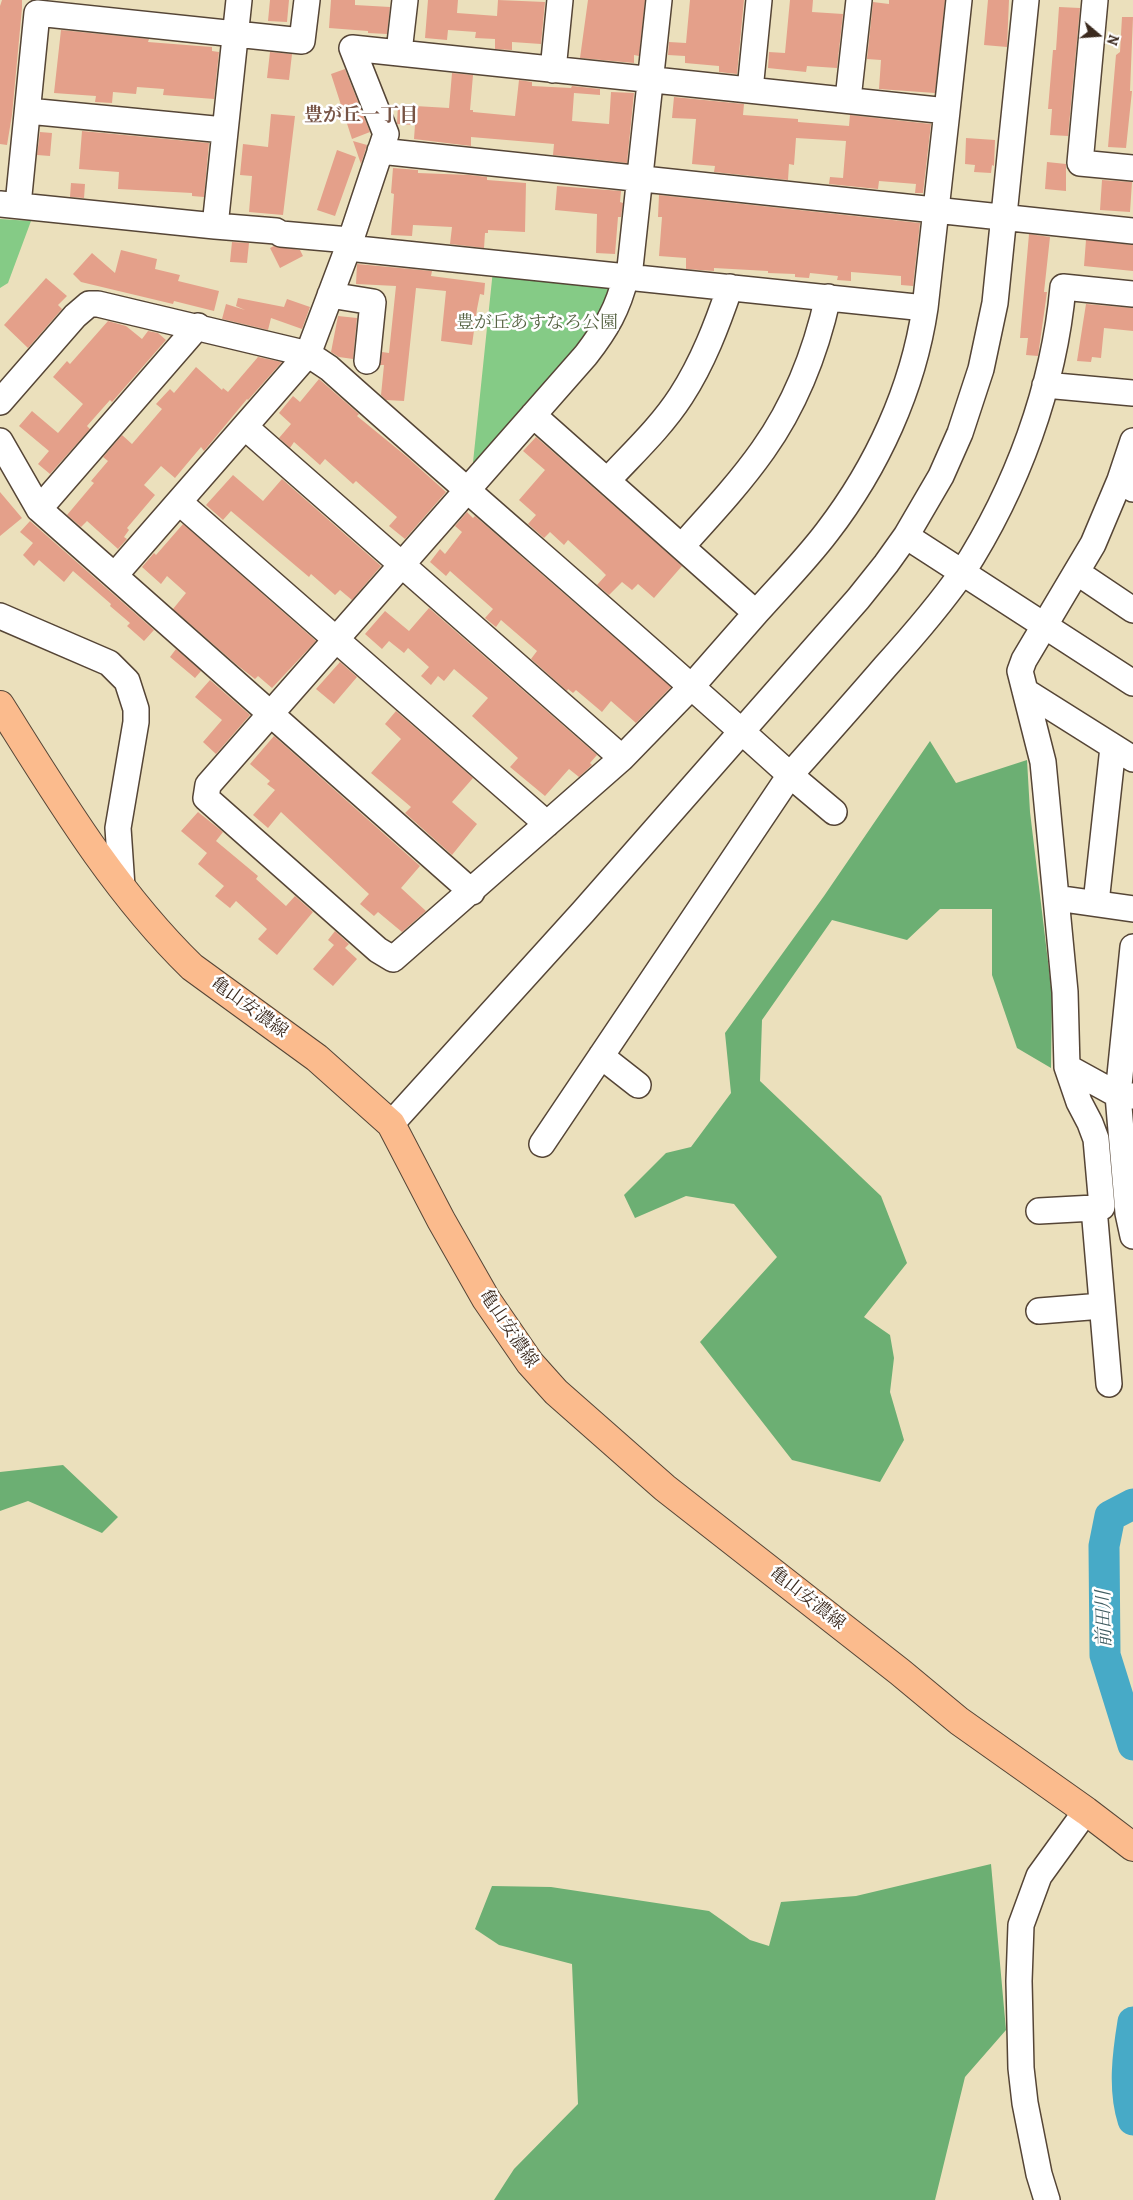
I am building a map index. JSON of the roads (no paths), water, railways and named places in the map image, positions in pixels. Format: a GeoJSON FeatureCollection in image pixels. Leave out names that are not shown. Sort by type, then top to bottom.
{"type":"FeatureCollection","features":[{"type":"Feature","properties":{"kind":"main road","name":"亀山安濃線"},"geometry":{"type":"LineString","coordinates":[[0,705],[101,861],[176,951],[192,967],[317,1058],[391,1124],[441,1220],[486,1299],[530,1364],[556,1392],[665,1488],[960,1721],[1086,1811],[1133,1848]]}},
{"type":"Feature","properties":{"kind":"street"},"geometry":{"type":"LineString","coordinates":[[215,226],[239,0]]}},
{"type":"Feature","properties":{"kind":"street"},"geometry":{"type":"LineString","coordinates":[[307,0],[302,42],[235,35],[38,7],[28,111],[9,204],[276,231],[281,234],[349,244],[627,277],[925,308]]}},
{"type":"Feature","properties":{"kind":"street"},"geometry":{"type":"LineString","coordinates":[[399,52],[405,0]]}},
{"type":"Feature","properties":{"kind":"street"},"geometry":{"type":"LineString","coordinates":[[552,70],[560,0]]}},
{"type":"Feature","properties":{"kind":"street"},"geometry":{"type":"LineString","coordinates":[[659,0],[627,277],[620,301],[600,337],[208,785],[206,798],[378,950],[393,959],[472,892],[622,758],[692,686],[827,532],[874,460],[899,406],[922,332],[959,0]]}},
{"type":"Feature","properties":{"kind":"street"},"geometry":{"type":"LineString","coordinates":[[750,90],[759,0]]}},
{"type":"Feature","properties":{"kind":"street"},"geometry":{"type":"LineString","coordinates":[[848,100],[859,0]]}},
{"type":"Feature","properties":{"kind":"street"},"geometry":{"type":"LineString","coordinates":[[391,1124],[583,912],[858,599],[906,536],[941,476],[972,402],[992,320],[1026,0]]}},
{"type":"Feature","properties":{"kind":"street"},"geometry":{"type":"LineString","coordinates":[[1095,0],[1080,163],[1133,168]]}},
{"type":"Feature","properties":{"kind":"street"},"geometry":{"type":"LineString","coordinates":[[114,575],[308,354],[349,244],[386,134],[352,48],[947,111]]}},
{"type":"Feature","properties":{"kind":"street"},"geometry":{"type":"LineString","coordinates":[[28,111],[224,130]]}},
{"type":"Feature","properties":{"kind":"street"},"geometry":{"type":"LineString","coordinates":[[380,150],[1133,231]]}},
{"type":"Feature","properties":{"kind":"street"},"geometry":{"type":"LineString","coordinates":[[542,1144],[790,774],[912,636],[961,573],[991,524],[1029,438],[1053,352],[1063,286],[1133,294]]}},
{"type":"Feature","properties":{"kind":"street"},"geometry":{"type":"LineString","coordinates":[[608,480],[661,423],[681,396],[698,367],[714,332],[730,287]]}},
{"type":"Feature","properties":{"kind":"street"},"geometry":{"type":"LineString","coordinates":[[330,295],[373,302],[367,362]]}},
{"type":"Feature","properties":{"kind":"street"},"geometry":{"type":"LineString","coordinates":[[682,546],[738,484],[781,422],[796,394],[824,317],[828,297]]}},
{"type":"Feature","properties":{"kind":"street"},"geometry":{"type":"LineString","coordinates":[[0,402],[75,316],[89,304],[98,304],[198,326],[308,354],[329,368],[466,491],[692,686],[834,812]]}},
{"type":"Feature","properties":{"kind":"street"},"geometry":{"type":"LineString","coordinates":[[39,509],[198,326]]}},
{"type":"Feature","properties":{"kind":"street"},"geometry":{"type":"LineString","coordinates":[[1045,385],[1133,393]]}},
{"type":"Feature","properties":{"kind":"street"},"geometry":{"type":"LineString","coordinates":[[533,415],[756,613]]}},
{"type":"Feature","properties":{"kind":"street"},"geometry":{"type":"LineString","coordinates":[[245,427],[622,758]]}},
{"type":"Feature","properties":{"kind":"street"},"geometry":{"type":"LineString","coordinates":[[0,441],[39,509],[472,892]]}},
{"type":"Feature","properties":{"kind":"street"},"geometry":{"type":"LineString","coordinates":[[1039,1211],[1102,1207],[1096,1139],[1079,1102],[1067,1067],[1065,992],[1043,762],[1020,671],[1024,660],[1078,573],[1126,484],[1133,441]]}},
{"type":"Feature","properties":{"kind":"street"},"geometry":{"type":"LineString","coordinates":[[179,502],[547,824]]}},
{"type":"Feature","properties":{"kind":"street"},"geometry":{"type":"LineString","coordinates":[[906,536],[1045,628],[1133,683]]}},
{"type":"Feature","properties":{"kind":"street"},"geometry":{"type":"LineString","coordinates":[[1078,573],[1133,610]]}},
{"type":"Feature","properties":{"kind":"street"},"geometry":{"type":"LineString","coordinates":[[0,616],[109,663],[127,681],[136,709],[136,722],[118,828],[122,887]]}},
{"type":"Feature","properties":{"kind":"street"},"geometry":{"type":"LineString","coordinates":[[1025,691],[1123,753],[1096,903]]}},
{"type":"Feature","properties":{"kind":"street"},"geometry":{"type":"LineString","coordinates":[[1056,898],[1133,908]]}},
{"type":"Feature","properties":{"kind":"street"},"geometry":{"type":"LineString","coordinates":[[1133,947],[1125,1095],[1128,1213],[1133,1236]]}},
{"type":"Feature","properties":{"kind":"street"},"geometry":{"type":"LineString","coordinates":[[601,1056],[638,1084]]}},
{"type":"Feature","properties":{"kind":"street"},"geometry":{"type":"LineString","coordinates":[[1067,1067],[1125,1095]]}},
{"type":"Feature","properties":{"kind":"street"},"geometry":{"type":"LineString","coordinates":[[1094,1208],[1109,1384]]}},
{"type":"Feature","properties":{"kind":"street"},"geometry":{"type":"LineString","coordinates":[[1039,1311],[1102,1306]]}},
{"type":"Feature","properties":{"kind":"street"},"geometry":{"type":"LineString","coordinates":[[1047,2200],[1039,2174],[1025,2103],[1021,2068],[1019,1981],[1021,1925],[1039,1876],[1086,1811]]}},
{"type":"Feature","properties":{"kind":"waterway","name":"前田川"},"geometry":{"type":"LineString","coordinates":[[1133,1504],[1110,1516],[1104,1546],[1105,1655],[1133,1745]]}},
{"type":"Feature","properties":{"kind":"waterway","name":"前田川"},"geometry":{"type":"LineString","coordinates":[[1133,2022],[1128,2058],[1127,2084],[1133,2120]]}},
{"type":"Feature","properties":{"kind":"district","name":"豊が丘一丁目"},"geometry":{"type":"Point","coordinates":[361,116]}},
{"type":"Feature","properties":{"kind":"park label","name":"豊が丘あすなろ公園"},"geometry":{"type":"Point","coordinates":[537,324]}}]}
